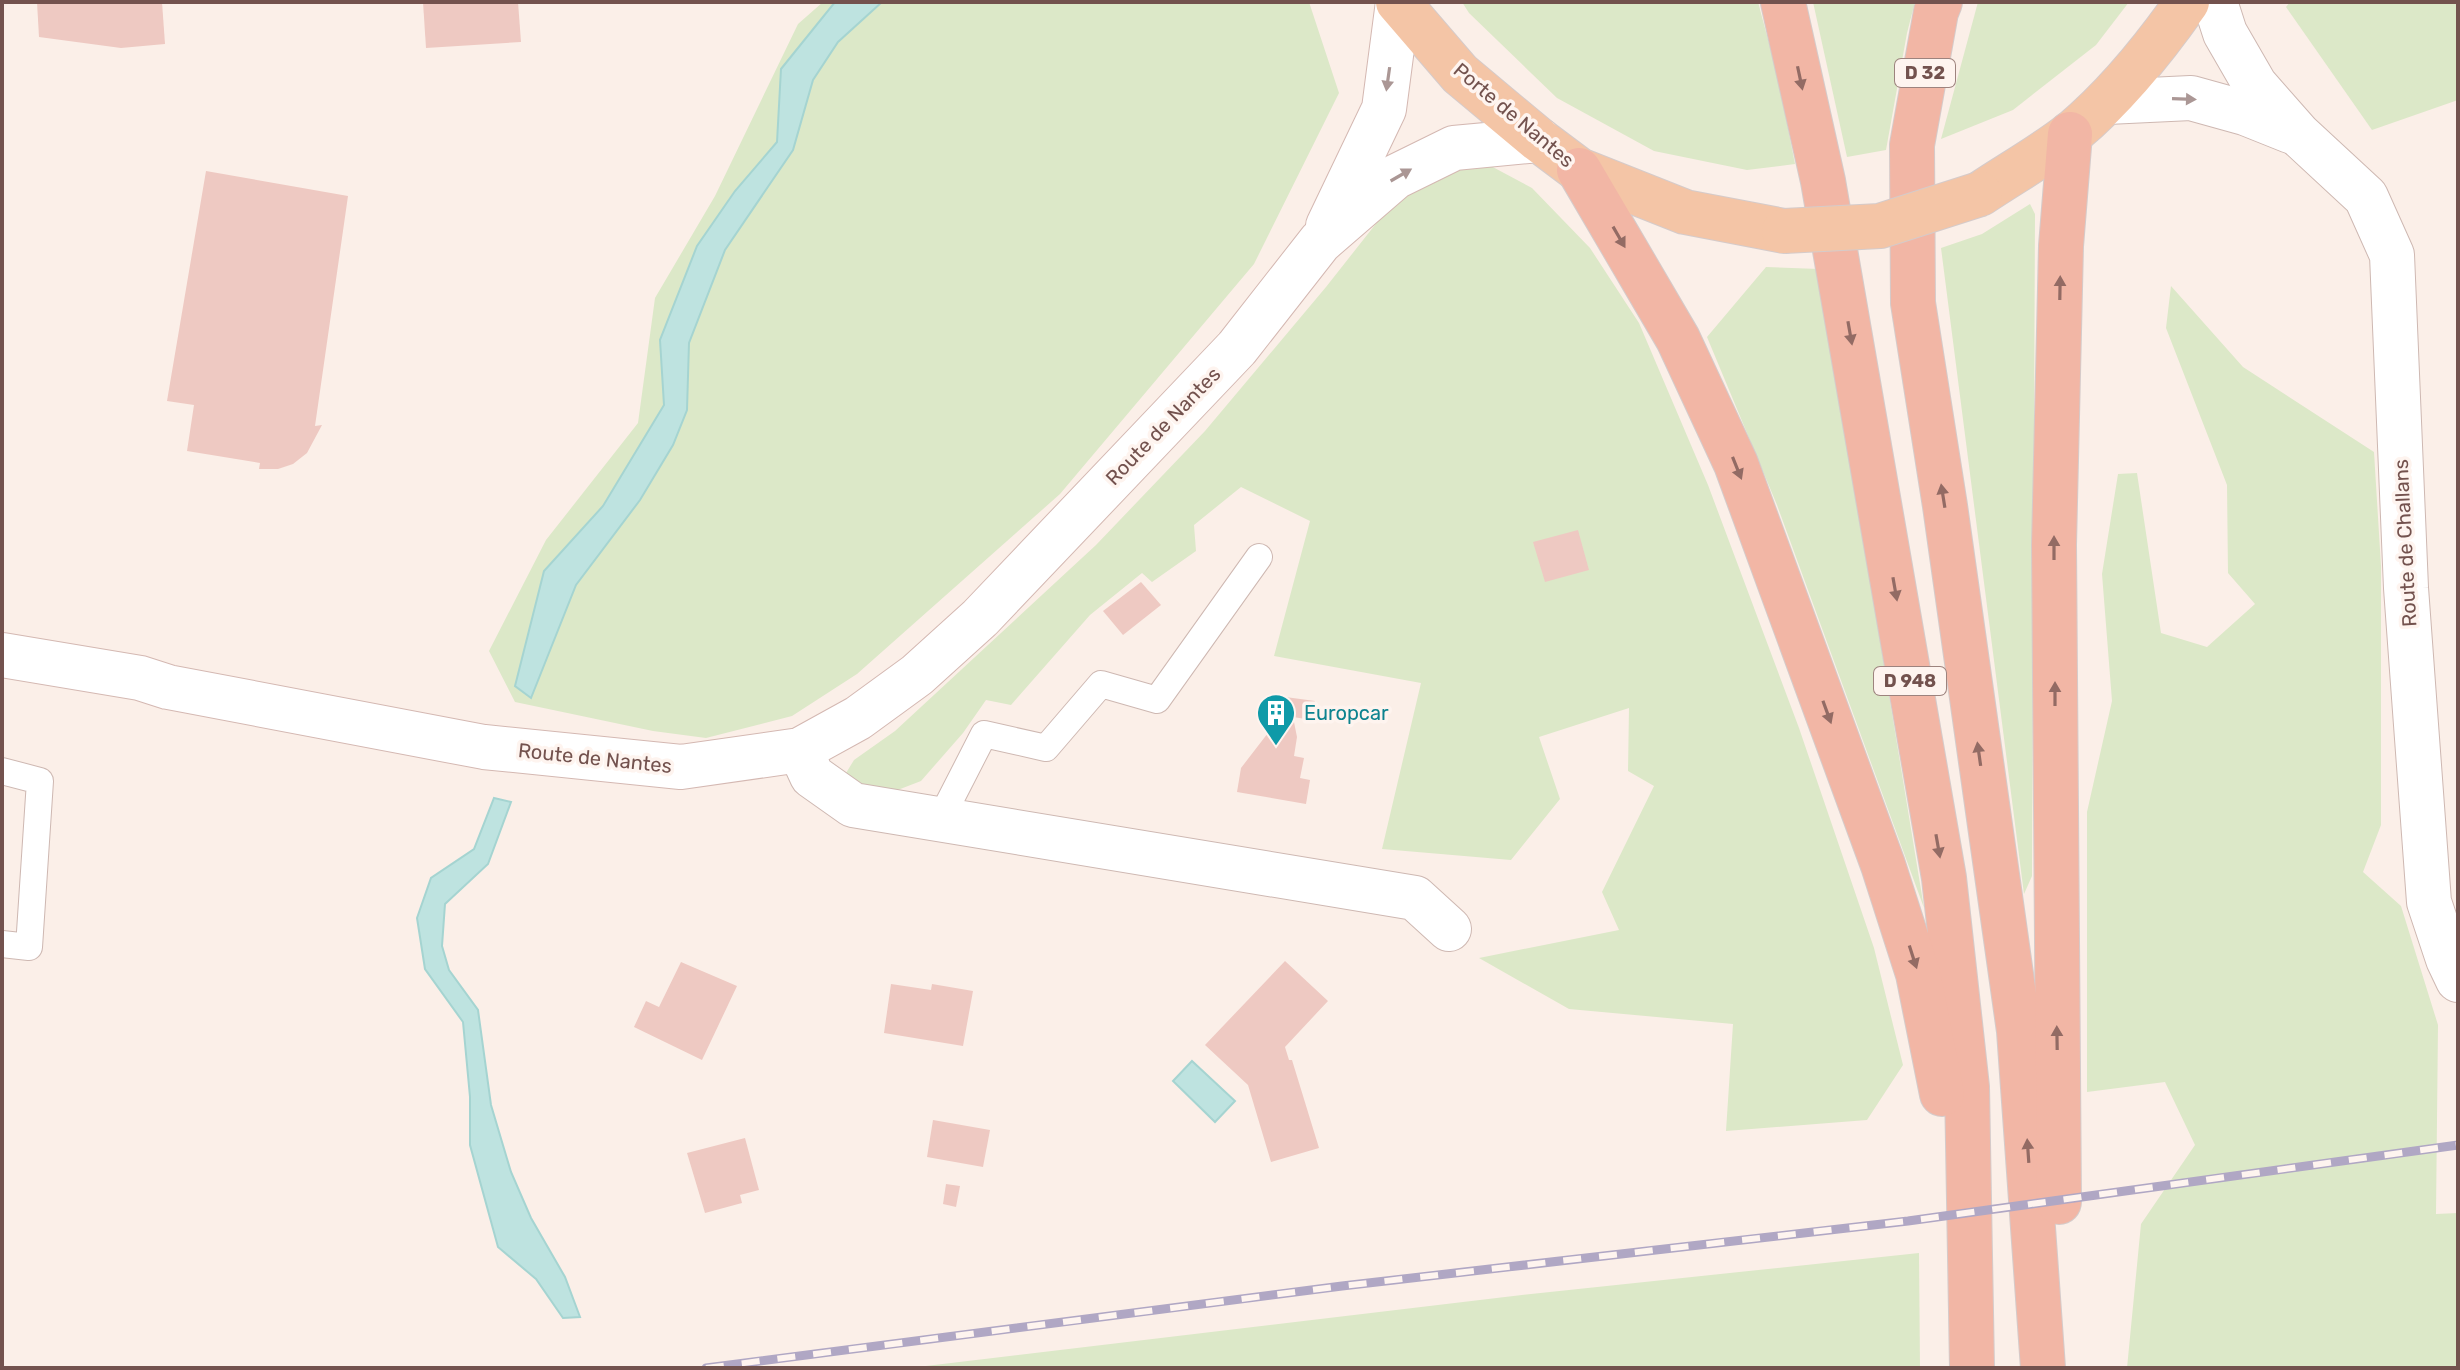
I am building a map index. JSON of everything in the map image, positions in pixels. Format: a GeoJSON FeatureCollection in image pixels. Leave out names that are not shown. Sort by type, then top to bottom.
{"type":"FeatureCollection","features":[{"type":"Feature","properties":{"kind":"highway","name":"D 948"},"geometry":{"type":"LineString","coordinates":[[1783,2],[1823,181],[1944,878],[1967,1087],[1971,1368]]}},
{"type":"Feature","properties":{"kind":"highway","name":"D 32"},"geometry":{"type":"LineString","coordinates":[[1912,145],[1940,2]]}},
{"type":"Feature","properties":{"kind":"highway"},"geometry":{"type":"LineString","coordinates":[[2055,1368],[2060,1251],[2054,545],[2061,246],[2070,134]]}},
{"type":"Feature","properties":{"kind":"highway","name":"D 948"},"geometry":{"type":"LineString","coordinates":[[1912,145],[1913,303],[1945,506],[2019,1031],[2043,1368]]}},
{"type":"Feature","properties":{"kind":"highway"},"geometry":{"type":"LineString","coordinates":[[1579,170],[1678,339],[1736,464],[1883,865],[1918,974],[1944,1105],[1971,1368]]}},
{"type":"Feature","properties":{"kind":"main road","name":"Porte de Nantes"},"geometry":{"type":"LineString","coordinates":[[1398,2],[1460,74],[1579,170],[1685,212],[1784,231],[1880,226],[1980,194],[2070,134],[2107,102],[2187,2]]}},
{"type":"Feature","properties":{"kind":"main road","name":"Route de Nantes"},"geometry":{"type":"LineString","coordinates":[[1320,242],[1384,109],[1398,2]]}},
{"type":"Feature","properties":{"kind":"main road"},"geometry":{"type":"LineString","coordinates":[[2215,2],[2225,33],[2255,85],[2299,135]]}},
{"type":"Feature","properties":{"kind":"main road"},"geometry":{"type":"LineString","coordinates":[[2107,102],[2191,98],[2245,113],[2299,135]]}},
{"type":"Feature","properties":{"kind":"main road","name":"Route de Challans"},"geometry":{"type":"LineString","coordinates":[[2299,135],[2366,197],[2392,255],[2406,588],[2429,902],[2458,980]]}},
{"type":"Feature","properties":{"kind":"main road","name":"Route de Nantes"},"geometry":{"type":"LineString","coordinates":[[2,655],[140,678],[168,687],[484,747],[681,767],[800,750],[870,710],[917,675],[980,618],[1237,348],[1320,242],[1395,177],[1454,148],[1539,140]]}},
{"type":"Feature","properties":{"kind":"main road"},"geometry":{"type":"LineString","coordinates":[[800,750],[812,776],[853,805],[1415,898],[1449,929]]}},
{"type":"Feature","properties":{"kind":"lane"},"geometry":{"type":"LineString","coordinates":[[941,818],[984,734],[1046,748],[1101,684],[1157,700],[1259,557]]}},
{"type":"Feature","properties":{"kind":"lane"},"geometry":{"type":"LineString","coordinates":[[2,771],[40,781],[29,947],[2,944]]}},
{"type":"Feature","properties":{"kind":"green space"},"geometry":{"type":"Polygon","coordinates":[[[823,2],[1309,2],[1339,93],[1254,264],[1060,494],[857,674],[792,716],[706,738],[653,731],[515,702],[489,651],[546,540],[638,423],[655,298],[715,196],[798,24],[823,2]]]}},
{"type":"Feature","properties":{"kind":"green space"},"geometry":{"type":"Polygon","coordinates":[[[1462,2],[1758,2],[1778,77],[1795,164],[1747,170],[1654,151],[1557,98],[1469,13],[1462,2]]]}},
{"type":"Feature","properties":{"kind":"green space"},"geometry":{"type":"Polygon","coordinates":[[[1813,2],[1915,2],[1886,150],[1847,157],[1813,2]]]}},
{"type":"Feature","properties":{"kind":"green space"},"geometry":{"type":"Polygon","coordinates":[[[1978,2],[2129,2],[2096,45],[2013,110],[1941,139],[1978,2]]]}},
{"type":"Feature","properties":{"kind":"green space"},"geometry":{"type":"Polygon","coordinates":[[[2290,2],[2458,2],[2458,100],[2372,130],[2286,7],[2290,2]]]}},
{"type":"Feature","properties":{"kind":"green space"},"geometry":{"type":"Polygon","coordinates":[[[1489,165],[1532,188],[1590,248],[1639,323],[1708,485],[1799,728],[1874,948],[1903,1065],[1867,1120],[1726,1131],[1733,1024],[1569,1009],[1479,958],[1619,930],[1602,892],[1654,786],[1628,771],[1629,708],[1539,737],[1560,799],[1511,860],[1382,849],[1421,683],[1274,656],[1310,521],[1241,487],[1194,525],[1196,551],[1152,582],[1142,573],[1090,615],[1011,705],[986,700],[963,733],[921,781],[895,791],[856,789],[843,778],[854,760],[895,731],[1096,545],[1205,431],[1397,197],[1442,166],[1489,165]]]}},
{"type":"Feature","properties":{"kind":"green space"},"geometry":{"type":"Polygon","coordinates":[[[2030,204],[2035,214],[2032,876],[2024,894],[1941,248],[1982,234],[2030,204]]]}},
{"type":"Feature","properties":{"kind":"green space"},"geometry":{"type":"Polygon","coordinates":[[[1766,267],[1819,269],[1924,908],[1777,505],[1707,337],[1766,267]]]}},
{"type":"Feature","properties":{"kind":"green space"},"geometry":{"type":"Polygon","coordinates":[[[2171,286],[2243,367],[2374,452],[2381,566],[2381,825],[2363,872],[2401,906],[2438,1025],[2436,1214],[2458,1213],[2458,1368],[2127,1368],[2141,1224],[2195,1145],[2165,1082],[2087,1092],[2087,812],[2112,701],[2102,574],[2118,474],[2137,473],[2161,633],[2207,647],[2255,604],[2228,573],[2227,485],[2166,328],[2171,286]]]}},
{"type":"Feature","properties":{"kind":"green space"},"geometry":{"type":"Polygon","coordinates":[[[1919,1253],[1920,1368],[909,1368],[1531,1294],[1919,1253]]]}},
{"type":"Feature","properties":{"kind":"water"},"geometry":{"type":"Polygon","coordinates":[[[835,2],[882,2],[838,42],[813,80],[793,150],[725,250],[689,343],[687,410],[673,445],[640,500],[576,585],[531,698],[515,686],[544,571],[603,506],[664,405],[660,340],[697,246],[735,191],[777,142],[781,69],[835,2]]]}},
{"type":"Feature","properties":{"kind":"water"},"geometry":{"type":"Polygon","coordinates":[[[494,798],[511,802],[488,864],[445,904],[442,946],[449,970],[478,1010],[491,1105],[511,1172],[531,1218],[565,1277],[580,1317],[563,1318],[536,1279],[498,1247],[470,1145],[470,1097],[463,1022],[425,969],[417,918],[431,878],[474,849],[494,798]]]}},
{"type":"Feature","properties":{"kind":"water"},"geometry":{"type":"Polygon","coordinates":[[[1192,1061],[1235,1101],[1215,1122],[1173,1081],[1192,1061]]]}},
{"type":"Feature","properties":{"kind":"building"},"geometry":{"type":"Polygon","coordinates":[[[37,2],[162,2],[165,44],[121,48],[39,37],[37,2]]]}},
{"type":"Feature","properties":{"kind":"building"},"geometry":{"type":"Polygon","coordinates":[[[423,2],[518,2],[521,42],[426,48],[423,2]]]}},
{"type":"Feature","properties":{"kind":"building"},"geometry":{"type":"Polygon","coordinates":[[[206,171],[348,196],[315,426],[322,425],[307,453],[293,464],[278,469],[259,469],[260,463],[187,451],[194,405],[167,401],[206,171]]]}},
{"type":"Feature","properties":{"kind":"building"},"geometry":{"type":"Polygon","coordinates":[[[1578,530],[1589,570],[1545,582],[1533,542],[1578,530]]]}},
{"type":"Feature","properties":{"kind":"building"},"geometry":{"type":"Polygon","coordinates":[[[1141,582],[1161,605],[1123,635],[1103,611],[1141,582]]]}},
{"type":"Feature","properties":{"kind":"building","name":"Europcar"},"geometry":{"type":"Polygon","coordinates":[[[1278,696],[1315,701],[1312,720],[1293,717],[1297,737],[1294,756],[1304,758],[1300,778],[1310,780],[1306,804],[1237,792],[1241,768],[1281,716],[1276,715],[1278,696]]]}},
{"type":"Feature","properties":{"kind":"building"},"geometry":{"type":"Polygon","coordinates":[[[1285,961],[1328,1001],[1285,1047],[1289,1060],[1292,1060],[1319,1148],[1271,1162],[1248,1085],[1205,1045],[1285,961]]]}},
{"type":"Feature","properties":{"kind":"building"},"geometry":{"type":"Polygon","coordinates":[[[681,962],[737,986],[702,1060],[634,1027],[646,1001],[659,1007],[681,962]]]}},
{"type":"Feature","properties":{"kind":"building"},"geometry":{"type":"Polygon","coordinates":[[[891,984],[931,990],[932,984],[973,991],[963,1046],[884,1033],[891,984]]]}},
{"type":"Feature","properties":{"kind":"building"},"geometry":{"type":"Polygon","coordinates":[[[933,1120],[990,1130],[983,1167],[927,1157],[933,1120]]]}},
{"type":"Feature","properties":{"kind":"building"},"geometry":{"type":"Polygon","coordinates":[[[745,1138],[759,1190],[740,1195],[742,1203],[705,1213],[687,1153],[745,1138]]]}},
{"type":"Feature","properties":{"kind":"building"},"geometry":{"type":"Polygon","coordinates":[[[946,1184],[960,1186],[956,1207],[943,1204],[946,1184]]]}},
{"type":"Feature","properties":{"kind":"railway"},"geometry":{"type":"LineString","coordinates":[[706,1368],[1342,1286],[1908,1221],[2458,1145]]}},
{"type":"Feature","properties":{"kind":"place","name":"Europcar"},"geometry":{"type":"Point","coordinates":[1276,747]}}]}
